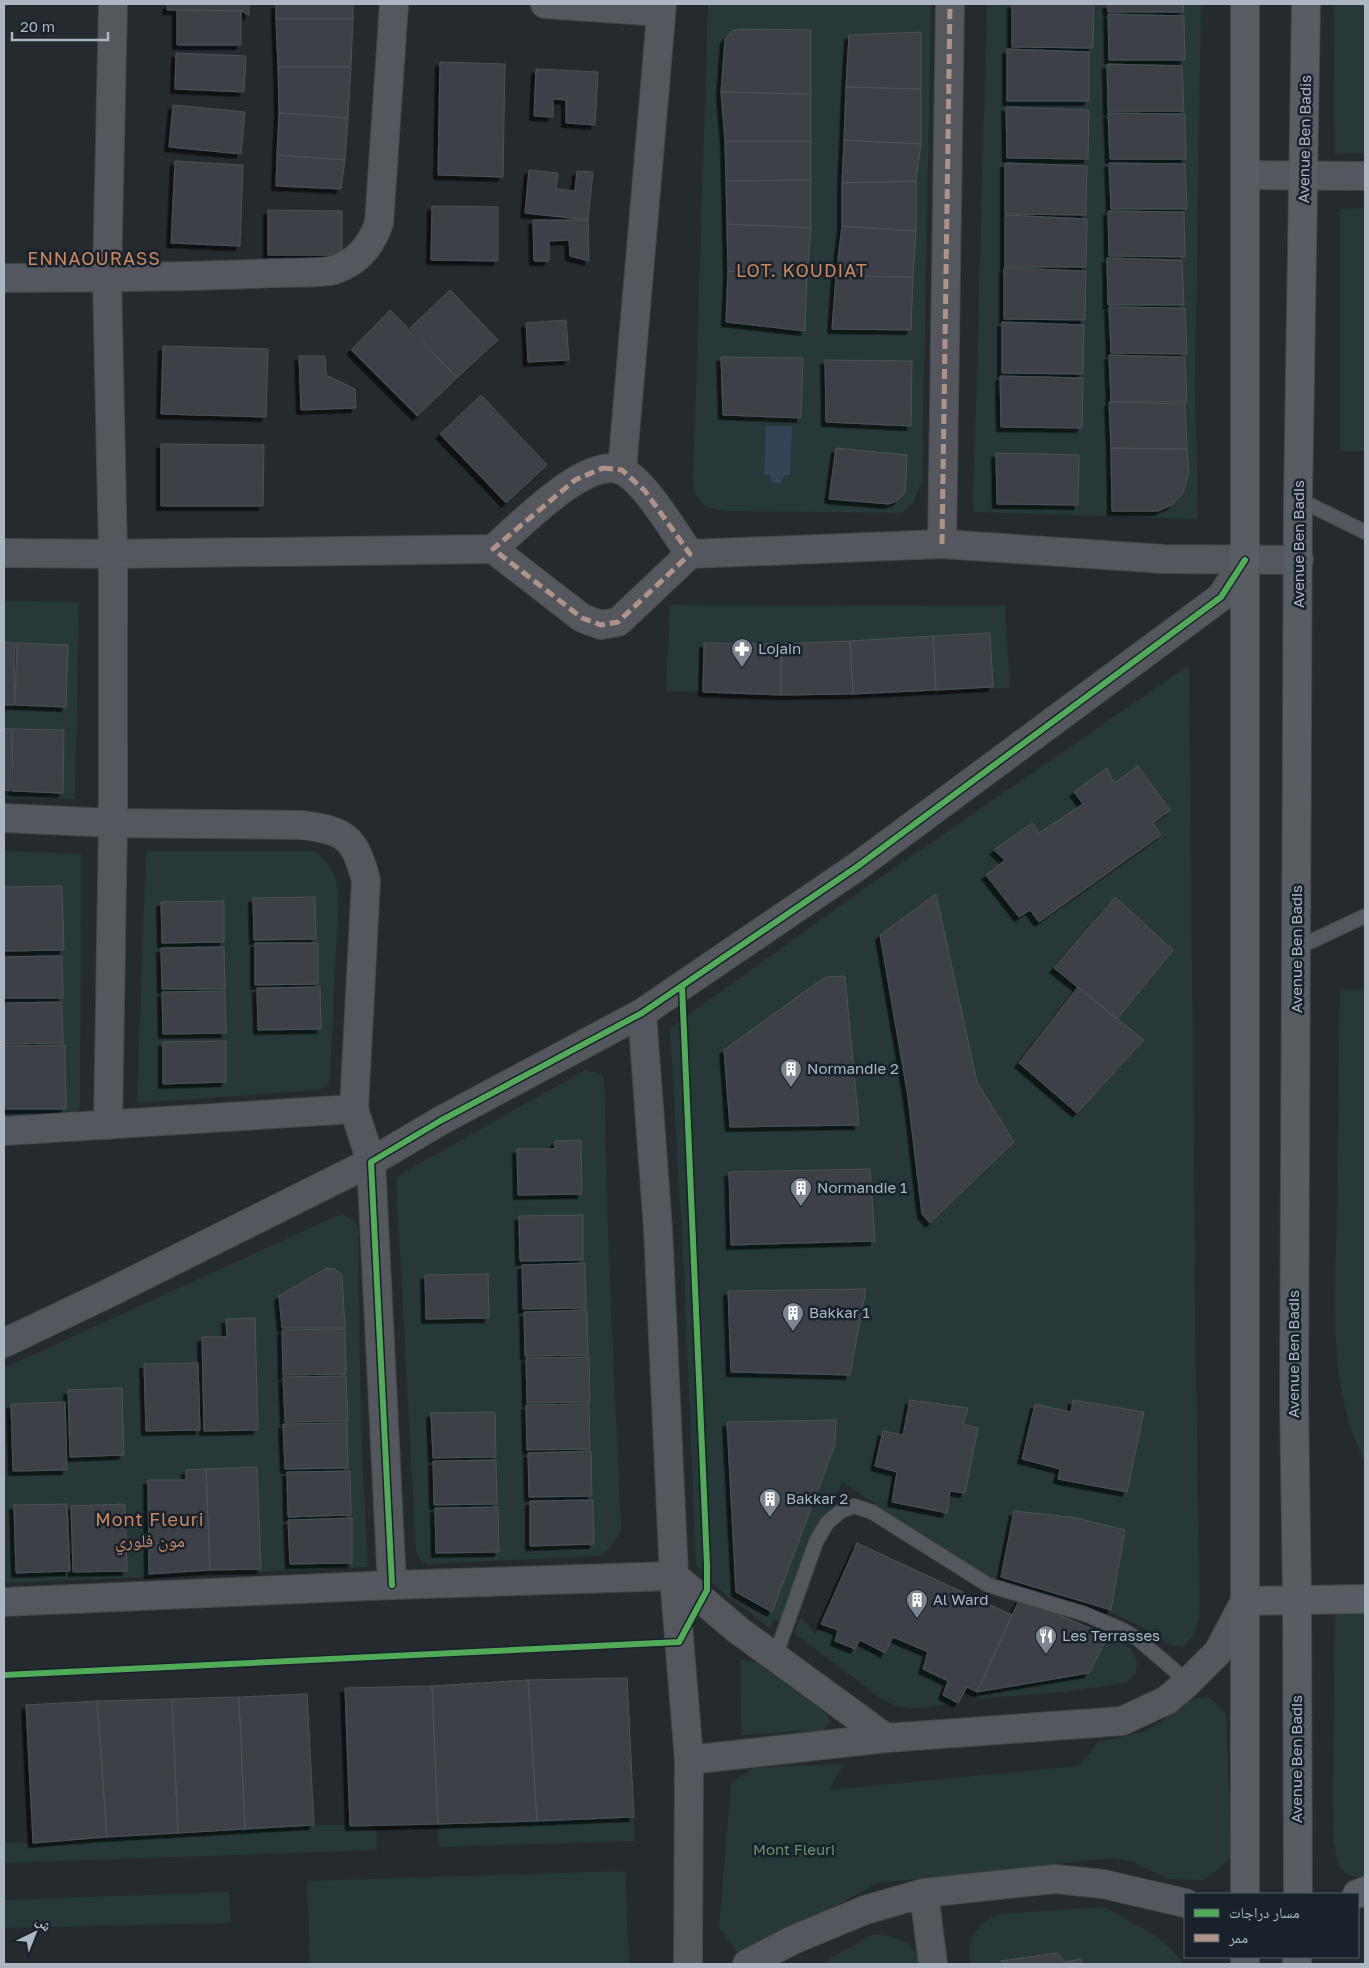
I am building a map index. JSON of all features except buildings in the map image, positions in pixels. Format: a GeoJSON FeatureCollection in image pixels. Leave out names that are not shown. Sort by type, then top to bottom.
{"type":"FeatureCollection","features":[{"type":"Feature","properties":{"kind":"main road"},"geometry":{"type":"LineString","coordinates":[[1245,4],[1245,1893]]}},
{"type":"Feature","properties":{"kind":"main road","name":"Avenue Ben Badis"},"geometry":{"type":"LineString","coordinates":[[1298,1893],[1294,1397],[1298,499],[1305,176],[1306,4]]}},
{"type":"Feature","properties":{"kind":"main road"},"geometry":{"type":"LineString","coordinates":[[1246,1601],[1365,1599]]}},
{"type":"Feature","properties":{"kind":"street"},"geometry":{"type":"LineString","coordinates":[[108,1125],[113,823],[113,554],[107,277],[113,4]]}},
{"type":"Feature","properties":{"kind":"street"},"geometry":{"type":"LineString","coordinates":[[4,278],[225,276],[336,270],[364,252],[372,242],[379,223],[394,4]]}},
{"type":"Feature","properties":{"kind":"street"},"geometry":{"type":"LineString","coordinates":[[545,4],[662,8],[622,470]]}},
{"type":"Feature","properties":{"kind":"street"},"geometry":{"type":"LineString","coordinates":[[942,544],[950,4]]}},
{"type":"Feature","properties":{"kind":"street"},"geometry":{"type":"LineString","coordinates":[[1245,176],[1365,176]]}},
{"type":"Feature","properties":{"kind":"street"},"geometry":{"type":"LineString","coordinates":[[493,549],[574,480],[603,468],[622,470],[646,491],[690,554]]}},
{"type":"Feature","properties":{"kind":"street"},"geometry":{"type":"LineString","coordinates":[[4,552],[113,554],[493,549],[582,618],[601,625],[618,622],[690,554],[942,544],[1164,559],[1299,560]]}},
{"type":"Feature","properties":{"kind":"street"},"geometry":{"type":"LineString","coordinates":[[4,1343],[105,1295],[370,1162],[440,1121],[642,1013],[858,866],[1221,597],[1245,560]]}},
{"type":"Feature","properties":{"kind":"street"},"geometry":{"type":"LineString","coordinates":[[4,818],[113,823],[302,825],[330,829],[347,838],[358,854],[366,880],[354,1109],[370,1162],[392,1585]]}},
{"type":"Feature","properties":{"kind":"street"},"geometry":{"type":"LineString","coordinates":[[642,1013],[658,1229],[674,1576],[689,1760],[688,1964]]}},
{"type":"Feature","properties":{"kind":"street"},"geometry":{"type":"LineString","coordinates":[[4,1131],[354,1109]]}},
{"type":"Feature","properties":{"kind":"street"},"geometry":{"type":"LineString","coordinates":[[4,1602],[392,1585],[674,1576],[731,1624],[886,1738]]}},
{"type":"Feature","properties":{"kind":"street"},"geometry":{"type":"LineString","coordinates":[[689,1760],[886,1738],[1122,1721],[1167,1700],[1188,1682],[1218,1652],[1246,1601]]}},
{"type":"Feature","properties":{"kind":"street"},"geometry":{"type":"LineString","coordinates":[[747,1964],[793,1940],[865,1910],[924,1893],[1055,1880],[1103,1884],[1184,1903]]}},
{"type":"Feature","properties":{"kind":"street"},"geometry":{"type":"LineString","coordinates":[[924,1893],[933,1964]]}},
{"type":"Feature","properties":{"kind":"lane"},"geometry":{"type":"LineString","coordinates":[[1298,499],[1365,532]]}},
{"type":"Feature","properties":{"kind":"lane"},"geometry":{"type":"LineString","coordinates":[[1297,948],[1365,916]]}},
{"type":"Feature","properties":{"kind":"lane"},"geometry":{"type":"LineString","coordinates":[[775,1657],[816,1542],[827,1524],[841,1511],[854,1506],[872,1512],[988,1585],[1085,1614],[1124,1630],[1138,1639],[1188,1682]]}},
{"type":"Feature","properties":{"kind":"green space"},"geometry":{"type":"Polygon","coordinates":[[[708,4],[931,4],[922,480],[913,504],[901,513],[731,511],[711,508],[703,504],[693,487],[708,4]]]}},
{"type":"Feature","properties":{"kind":"green space"},"geometry":{"type":"Polygon","coordinates":[[[987,4],[1201,4],[1195,386],[1198,519],[973,512],[987,4]]]}},
{"type":"Feature","properties":{"kind":"green space"},"geometry":{"type":"Polygon","coordinates":[[[1334,4],[1365,4],[1365,153],[1335,154],[1334,4]]]}},
{"type":"Feature","properties":{"kind":"green space"},"geometry":{"type":"Polygon","coordinates":[[[1365,208],[1365,451],[1340,451],[1340,209],[1365,208]]]}},
{"type":"Feature","properties":{"kind":"green space"},"geometry":{"type":"Polygon","coordinates":[[[4,601],[79,602],[75,799],[4,798],[4,601]]]}},
{"type":"Feature","properties":{"kind":"green space"},"geometry":{"type":"Polygon","coordinates":[[[670,605],[1005,606],[1010,688],[853,694],[666,691],[670,605]]]}},
{"type":"Feature","properties":{"kind":"green space"},"geometry":{"type":"Polygon","coordinates":[[[1189,665],[1194,1249],[1200,1600],[1195,1631],[1183,1647],[1170,1645],[1140,1626],[1114,1614],[998,1581],[973,1569],[842,1482],[786,1627],[774,1619],[771,1629],[717,1588],[696,1565],[684,1271],[670,1028],[862,890],[1189,665]]]}},
{"type":"Feature","properties":{"kind":"green space"},"geometry":{"type":"Polygon","coordinates":[[[4,851],[81,854],[80,1105],[76,1115],[4,1120],[4,851]]]}},
{"type":"Feature","properties":{"kind":"green space"},"geometry":{"type":"Polygon","coordinates":[[[146,851],[314,851],[332,869],[335,876],[338,908],[330,1077],[325,1087],[318,1090],[137,1103],[146,851]]]}},
{"type":"Feature","properties":{"kind":"green space"},"geometry":{"type":"Polygon","coordinates":[[[1340,990],[1365,990],[1365,1462],[1352,1432],[1344,1401],[1338,1369],[1336,1336],[1340,990]]]}},
{"type":"Feature","properties":{"kind":"green space"},"geometry":{"type":"Polygon","coordinates":[[[585,1070],[601,1074],[604,1079],[609,1262],[621,1530],[609,1549],[598,1556],[427,1564],[419,1558],[416,1551],[396,1179],[406,1171],[585,1070]]]}},
{"type":"Feature","properties":{"kind":"green space"},"geometry":{"type":"Polygon","coordinates":[[[343,1215],[353,1220],[358,1227],[361,1432],[368,1567],[4,1583],[4,1368],[336,1216],[343,1215]]]}},
{"type":"Feature","properties":{"kind":"green space"},"geometry":{"type":"Polygon","coordinates":[[[1365,1600],[1365,1877],[1348,1874],[1339,1866],[1333,1836],[1336,1611],[1365,1600]]]}},
{"type":"Feature","properties":{"kind":"green space"},"geometry":{"type":"Polygon","coordinates":[[[801,1617],[816,1634],[821,1624],[838,1630],[835,1641],[855,1649],[860,1640],[885,1653],[893,1637],[928,1652],[923,1669],[948,1681],[943,1695],[958,1703],[909,1708],[880,1698],[794,1633],[801,1617]]]}},
{"type":"Feature","properties":{"kind":"green space"},"geometry":{"type":"Polygon","coordinates":[[[1108,1636],[1129,1647],[1135,1655],[1137,1664],[1135,1675],[1126,1683],[1064,1692],[976,1699],[977,1692],[1089,1673],[1108,1636]]]}},
{"type":"Feature","properties":{"kind":"green space"},"geometry":{"type":"Polygon","coordinates":[[[740,1659],[757,1663],[827,1714],[831,1723],[822,1730],[741,1735],[740,1659]]]}},
{"type":"Feature","properties":{"kind":"green space","name":"Mont Fleuri"},"geometry":{"type":"Polygon","coordinates":[[[1209,1697],[1226,1714],[1231,1856],[1219,1869],[1203,1880],[1169,1879],[1131,1861],[1110,1858],[878,1883],[751,1952],[737,1952],[719,1928],[731,1783],[753,1768],[844,1764],[829,1790],[1079,1766],[1098,1742],[1144,1732],[1165,1719],[1183,1700],[1209,1697]]]}},
{"type":"Feature","properties":{"kind":"green space"},"geometry":{"type":"Polygon","coordinates":[[[634,1817],[635,1841],[439,1847],[438,1824],[634,1817]]]}},
{"type":"Feature","properties":{"kind":"green space"},"geometry":{"type":"Polygon","coordinates":[[[314,1825],[376,1825],[377,1850],[4,1863],[4,1842],[33,1843],[314,1825]]]}},
{"type":"Feature","properties":{"kind":"green space"},"geometry":{"type":"Polygon","coordinates":[[[625,1871],[629,1964],[310,1964],[307,1881],[625,1871]]]}},
{"type":"Feature","properties":{"kind":"green space"},"geometry":{"type":"Polygon","coordinates":[[[229,1892],[231,1923],[4,1928],[4,1900],[229,1892]]]}},
{"type":"Feature","properties":{"kind":"green space"},"geometry":{"type":"Polygon","coordinates":[[[1104,1907],[1158,1938],[1184,1964],[971,1964],[970,1947],[975,1933],[985,1922],[1000,1914],[1104,1907]]]}},
{"type":"Feature","properties":{"kind":"green space"},"geometry":{"type":"Polygon","coordinates":[[[873,1934],[889,1936],[903,1941],[914,1950],[920,1964],[821,1964],[873,1934]]]}},
{"type":"Feature","properties":{"kind":"water"},"geometry":{"type":"Polygon","coordinates":[[[766,426],[792,426],[790,475],[784,476],[781,483],[772,483],[770,475],[764,475],[766,426]]]}},
{"type":"Feature","properties":{"kind":"marked path"},"geometry":{"type":"LineString","coordinates":[[942,544],[950,4]]}},
{"type":"Feature","properties":{"kind":"marked path"},"geometry":{"type":"LineString","coordinates":[[603,468],[622,470],[645,491],[690,554],[618,622],[601,625],[582,618],[493,549],[575,480],[603,468]]}},
{"type":"Feature","properties":{"kind":"cycle path"},"geometry":{"type":"LineString","coordinates":[[392,1585],[371,1162],[440,1121],[642,1013],[858,866],[1221,597],[1245,560]]}},
{"type":"Feature","properties":{"kind":"cycle path"},"geometry":{"type":"LineString","coordinates":[[4,1675],[679,1642],[707,1590],[682,986]]}},
{"type":"Feature","properties":{"kind":"place","name":"Lojain"},"geometry":{"type":"Point","coordinates":[742,668]}},
{"type":"Feature","properties":{"kind":"place","name":"Normandie 2"},"geometry":{"type":"Point","coordinates":[791,1088]}},
{"type":"Feature","properties":{"kind":"place","name":"Normandie 1"},"geometry":{"type":"Point","coordinates":[801,1207]}},
{"type":"Feature","properties":{"kind":"place","name":"Bakkar 1"},"geometry":{"type":"Point","coordinates":[793,1332]}},
{"type":"Feature","properties":{"kind":"place","name":"Bakkar 2"},"geometry":{"type":"Point","coordinates":[770,1518]}},
{"type":"Feature","properties":{"kind":"place","name":"Al Ward"},"geometry":{"type":"Point","coordinates":[917,1619]}},
{"type":"Feature","properties":{"kind":"place","name":"Les Terrasses"},"geometry":{"type":"Point","coordinates":[1046,1655]}},
{"type":"Feature","properties":{"kind":"district","name":"ENNAOURASS"},"geometry":{"type":"Point","coordinates":[94,259]}},
{"type":"Feature","properties":{"kind":"district","name":"LOT. KOUDIAT"},"geometry":{"type":"Point","coordinates":[802,271]}},
{"type":"Feature","properties":{"kind":"district","name":"Mont Fleuri مون فلوري"},"geometry":{"type":"Point","coordinates":[150,1530]}}]}
